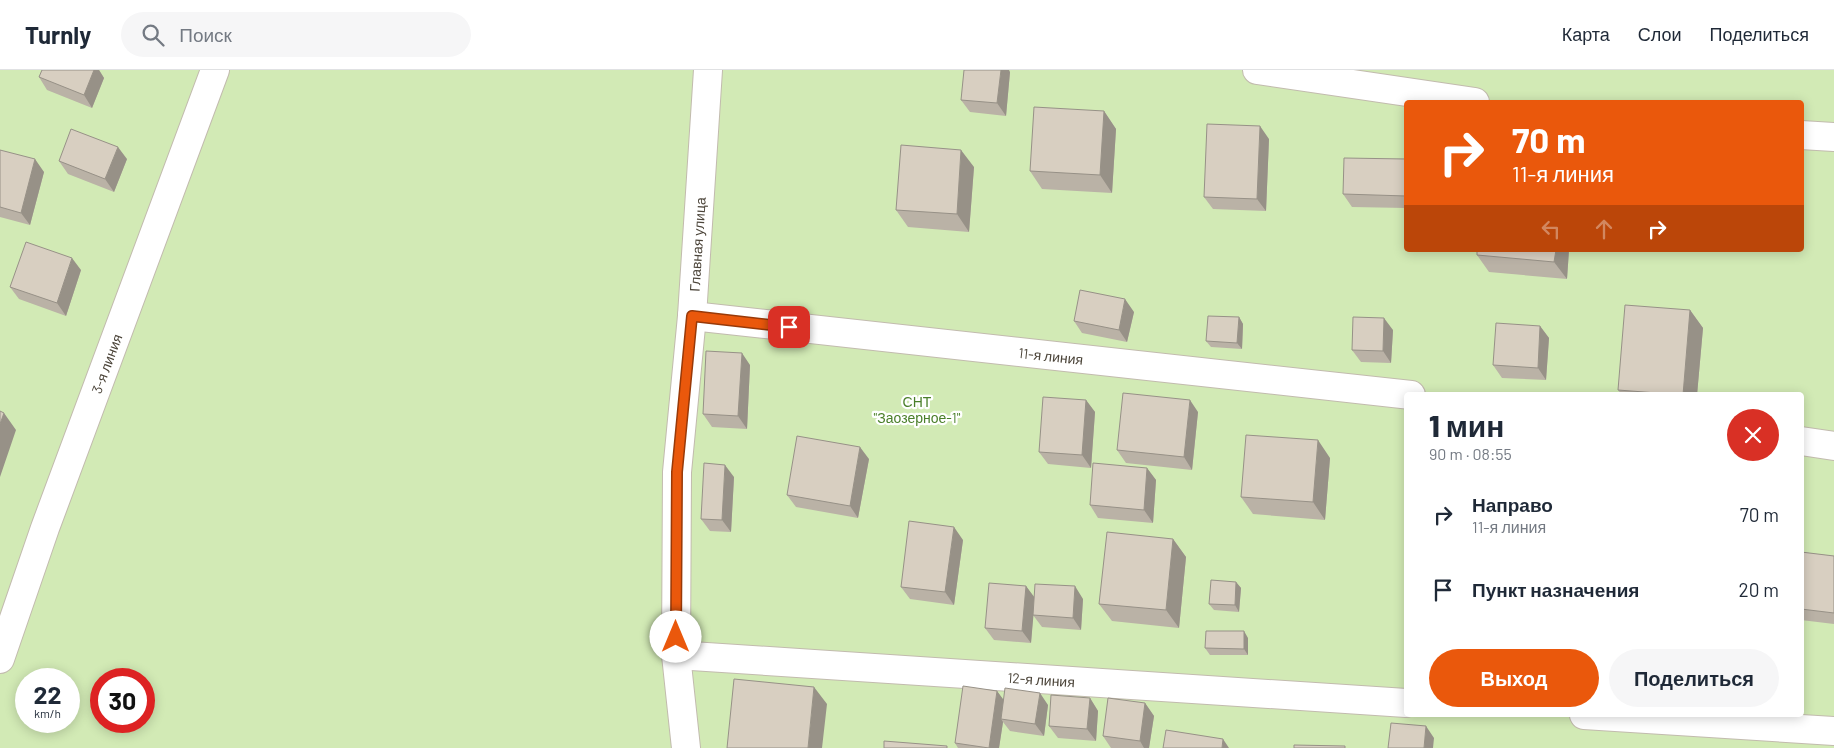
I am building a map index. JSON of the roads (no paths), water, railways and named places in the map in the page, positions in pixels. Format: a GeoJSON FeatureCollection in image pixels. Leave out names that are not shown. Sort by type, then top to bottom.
{"type":"FeatureCollection","features":[{"type":"Feature","properties":{"kind":"street","name":"3-я линия"},"geometry":{"type":"LineString","coordinates":[[0,659],[45,528],[215,70]]}},
{"type":"Feature","properties":{"kind":"street","name":"Главная улица"},"geometry":{"type":"LineString","coordinates":[[686,748],[676,655],[677,472],[692,316],[708,70]]}},
{"type":"Feature","properties":{"kind":"street"},"geometry":{"type":"LineString","coordinates":[[1257,70],[1461,100]]}},
{"type":"Feature","properties":{"kind":"street"},"geometry":{"type":"LineString","coordinates":[[1804,135],[1834,136]]}},
{"type":"Feature","properties":{"kind":"street","name":"11-я линия"},"geometry":{"type":"LineString","coordinates":[[692,316],[1404,394]]}},
{"type":"Feature","properties":{"kind":"street"},"geometry":{"type":"LineString","coordinates":[[1804,441],[1834,446]]}},
{"type":"Feature","properties":{"kind":"street","name":"12-я линия"},"geometry":{"type":"LineString","coordinates":[[676,655],[1404,703]]}},
{"type":"Feature","properties":{"kind":"street"},"geometry":{"type":"LineString","coordinates":[[1613,717],[1834,732]]}},
{"type":"Feature","properties":{"kind":"park label","name":"СНТ \"Заозерное-1\""},"geometry":{"type":"Point","coordinates":[917,410]}}]}
